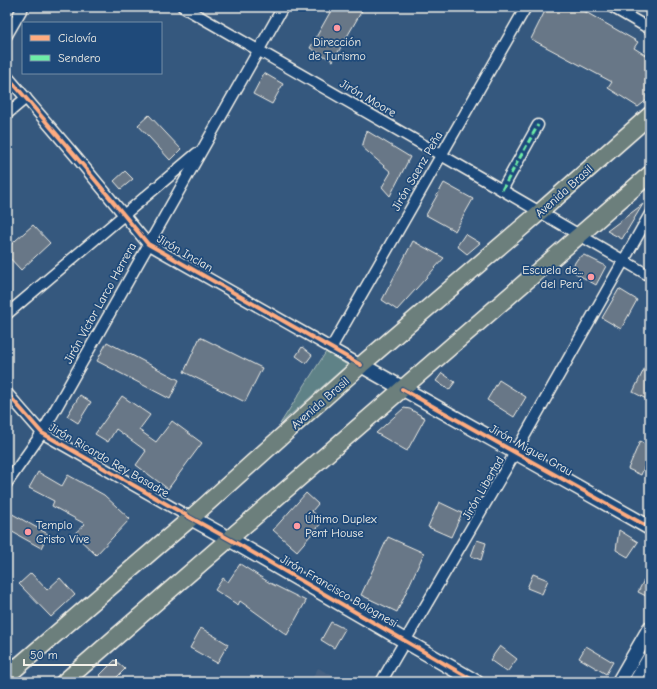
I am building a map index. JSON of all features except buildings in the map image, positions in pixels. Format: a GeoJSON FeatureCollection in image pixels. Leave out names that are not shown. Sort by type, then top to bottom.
{"type":"FeatureCollection","features":[{"type":"Feature","properties":{"kind":"main road","name":"Avenida Brasil"},"geometry":{"type":"LineString","coordinates":[[10,668],[191,518],[361,365],[540,212],[650,115]]}},
{"type":"Feature","properties":{"kind":"main road"},"geometry":{"type":"LineString","coordinates":[[64,682],[650,174]]}},
{"type":"Feature","properties":{"kind":"street"},"geometry":{"type":"LineString","coordinates":[[7,35],[23,7]]}},
{"type":"Feature","properties":{"kind":"street","name":"Jirón Moore"},"geometry":{"type":"LineString","coordinates":[[183,7],[650,276]]}},
{"type":"Feature","properties":{"kind":"street","name":"Jirón Víctor Larco Herrera"},"geometry":{"type":"LineString","coordinates":[[7,483],[42,433],[283,7]]}},
{"type":"Feature","properties":{"kind":"street","name":"Jirón Saenz Peña"},"geometry":{"type":"LineString","coordinates":[[331,348],[526,7]]}},
{"type":"Feature","properties":{"kind":"street"},"geometry":{"type":"LineString","coordinates":[[612,7],[650,30]]}},
{"type":"Feature","properties":{"kind":"street","name":"Jirón Inclan"},"geometry":{"type":"LineString","coordinates":[[7,76],[148,244],[361,365]]}},
{"type":"Feature","properties":{"kind":"street"},"geometry":{"type":"LineString","coordinates":[[7,114],[26,98]]}},
{"type":"Feature","properties":{"kind":"street"},"geometry":{"type":"LineString","coordinates":[[502,190],[538,125]]}},
{"type":"Feature","properties":{"kind":"street"},"geometry":{"type":"LineString","coordinates":[[7,314],[203,147]]}},
{"type":"Feature","properties":{"kind":"street","name":"Jirón Libertad"},"geometry":{"type":"LineString","coordinates":[[381,682],[515,453],[650,214]]}},
{"type":"Feature","properties":{"kind":"street","name":"Jirón Miguel Grau"},"geometry":{"type":"LineString","coordinates":[[361,365],[650,528]]}},
{"type":"Feature","properties":{"kind":"street","name":"Jirón Ricardo Rey Basadre"},"geometry":{"type":"LineString","coordinates":[[7,393],[42,433],[191,518]]}},
{"type":"Feature","properties":{"kind":"street","name":"Jirón Francisco Bolognesi"},"geometry":{"type":"LineString","coordinates":[[191,518],[476,682]]}},
{"type":"Feature","properties":{"kind":"street"},"geometry":{"type":"LineString","coordinates":[[619,682],[650,628]]}},
{"type":"Feature","properties":{"kind":"street"},"geometry":{"type":"LineString","coordinates":[[636,682],[650,658]]}},
{"type":"Feature","properties":{"kind":"shaded area"},"geometry":{"type":"Polygon","coordinates":[[[318,668],[344,682],[310,682],[318,668]]]}},
{"type":"Feature","properties":{"kind":"green space"},"geometry":{"type":"Polygon","coordinates":[[[326,352],[347,365],[280,424],[326,352]]]}},
{"type":"Feature","properties":{"kind":"marked path"},"geometry":{"type":"LineString","coordinates":[[502,190],[538,125]]}},
{"type":"Feature","properties":{"kind":"cycle path"},"geometry":{"type":"LineString","coordinates":[[7,76],[148,244],[361,365]]}},
{"type":"Feature","properties":{"kind":"cycle path"},"geometry":{"type":"LineString","coordinates":[[402,389],[650,528]]}},
{"type":"Feature","properties":{"kind":"cycle path"},"geometry":{"type":"LineString","coordinates":[[7,393],[42,433],[238,544],[476,682]]}},
{"type":"Feature","properties":{"kind":"place","name":"Dirección de Turismo"},"geometry":{"type":"Point","coordinates":[337,28]}},
{"type":"Feature","properties":{"kind":"place","name":"Escuela de... del Perú"},"geometry":{"type":"Point","coordinates":[591,277]}},
{"type":"Feature","properties":{"kind":"place","name":"Último Duplex Pent House"},"geometry":{"type":"Point","coordinates":[297,526]}},
{"type":"Feature","properties":{"kind":"place","name":"Templo Cristo Vive"},"geometry":{"type":"Point","coordinates":[28,532]}}]}
